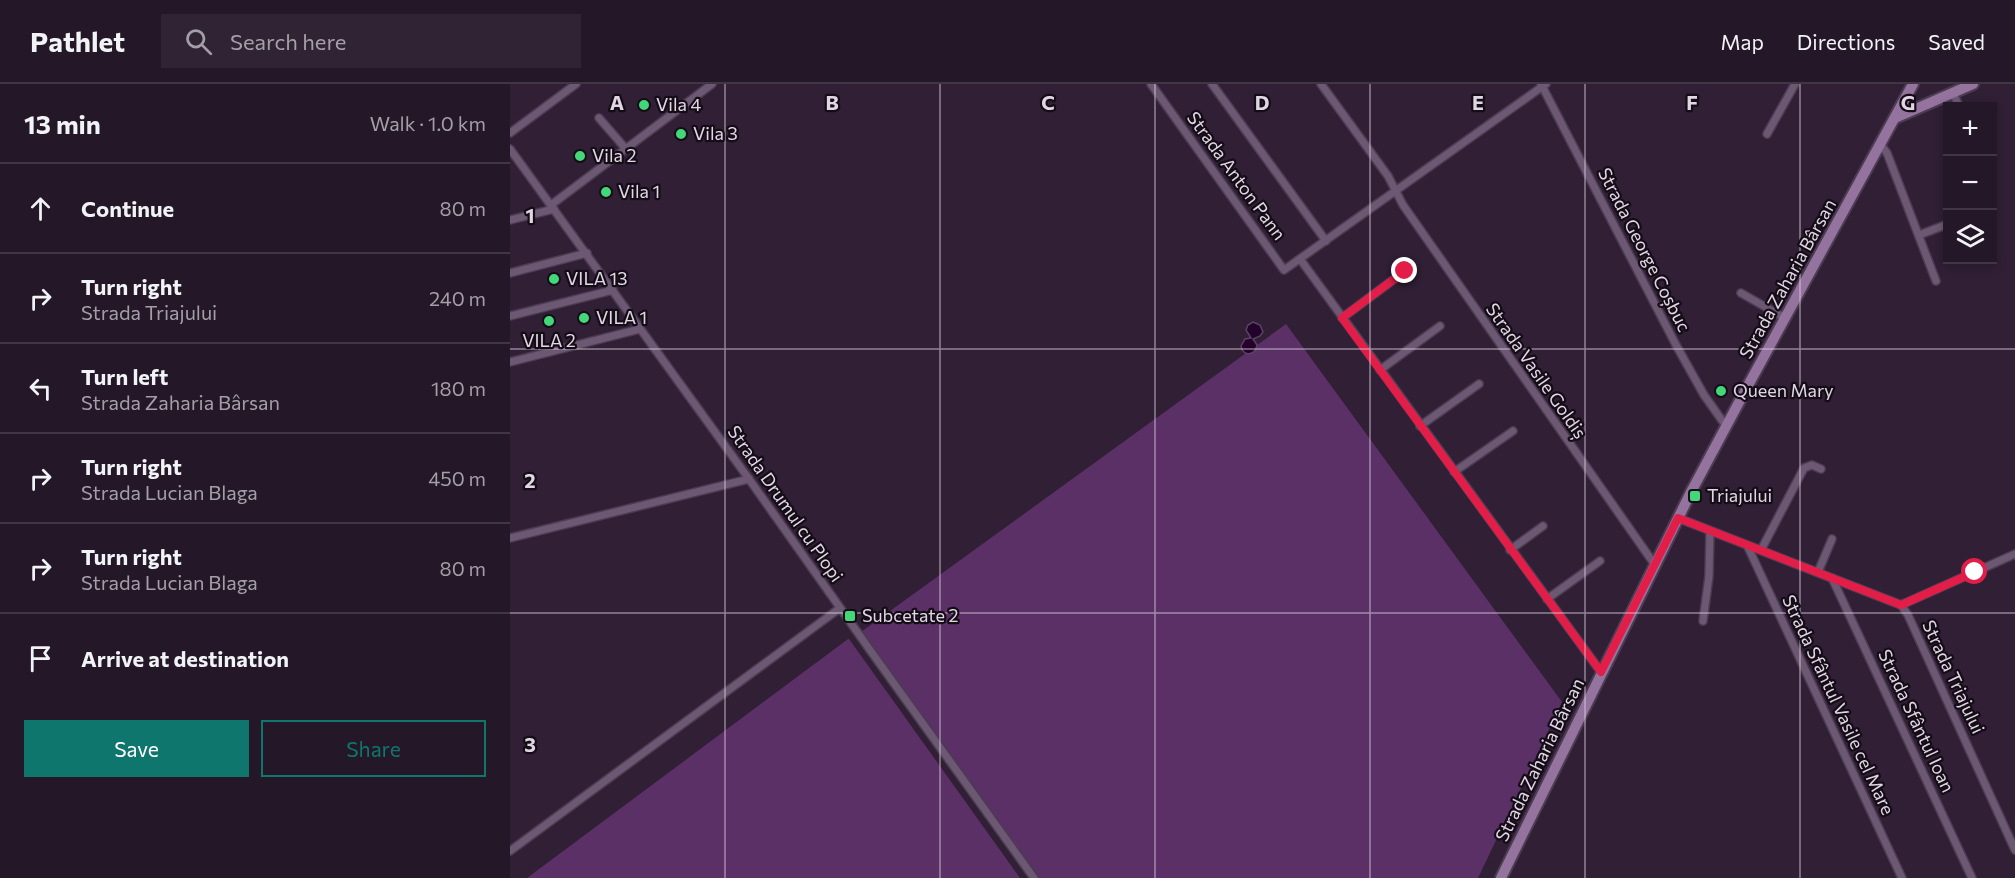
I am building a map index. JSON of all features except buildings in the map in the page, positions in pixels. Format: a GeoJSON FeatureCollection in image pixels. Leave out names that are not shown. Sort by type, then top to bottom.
{"type":"FeatureCollection","features":[{"type":"Feature","properties":{"kind":"main road","name":"Strada Zaharia Bârsan"},"geometry":{"type":"LineString","coordinates":[[1501,878],[1678,518],[1914,84]]}},
{"type":"Feature","properties":{"kind":"main road"},"geometry":{"type":"LineString","coordinates":[[1895,118],[1973,84]]}},
{"type":"Feature","properties":{"kind":"street"},"geometry":{"type":"LineString","coordinates":[[510,133],[576,84]]}},
{"type":"Feature","properties":{"kind":"street"},"geometry":{"type":"LineString","coordinates":[[510,220],[553,207],[712,84]]}},
{"type":"Feature","properties":{"kind":"street","name":"Strada Anton Pann"},"geometry":{"type":"LineString","coordinates":[[1151,84],[1284,270],[1300,259]]}},
{"type":"Feature","properties":{"kind":"street","name":"Strada Anton Pann"},"geometry":{"type":"LineString","coordinates":[[1212,84],[1326,241]]}},
{"type":"Feature","properties":{"kind":"street","name":"Strada Vasile Goldiș"},"geometry":{"type":"LineString","coordinates":[[1321,84],[1388,176],[1402,205],[1655,565]]}},
{"type":"Feature","properties":{"kind":"street"},"geometry":{"type":"LineString","coordinates":[[1767,134],[1795,84]]}},
{"type":"Feature","properties":{"kind":"street"},"geometry":{"type":"LineString","coordinates":[[1543,85],[1300,259],[1601,672]]}},
{"type":"Feature","properties":{"kind":"street","name":"Strada George Coșbuc"},"geometry":{"type":"LineString","coordinates":[[1543,85],[1676,345],[1704,395],[1726,426]]}},
{"type":"Feature","properties":{"kind":"street"},"geometry":{"type":"LineString","coordinates":[[1953,93],[1957,102]]}},
{"type":"Feature","properties":{"kind":"street"},"geometry":{"type":"LineString","coordinates":[[600,118],[626,149]]}},
{"type":"Feature","properties":{"kind":"street"},"geometry":{"type":"LineString","coordinates":[[1881,144],[1887,153],[1936,281]]}},
{"type":"Feature","properties":{"kind":"street","name":"Strada Drumul cu Plopi"},"geometry":{"type":"LineString","coordinates":[[510,148],[1034,878]]}},
{"type":"Feature","properties":{"kind":"street"},"geometry":{"type":"LineString","coordinates":[[1919,235],[1943,226]]}},
{"type":"Feature","properties":{"kind":"street"},"geometry":{"type":"LineString","coordinates":[[510,273],[587,253]]}},
{"type":"Feature","properties":{"kind":"street"},"geometry":{"type":"LineString","coordinates":[[1342,318],[1405,271]]}},
{"type":"Feature","properties":{"kind":"street"},"geometry":{"type":"LineString","coordinates":[[510,316],[613,290]]}},
{"type":"Feature","properties":{"kind":"street"},"geometry":{"type":"LineString","coordinates":[[1741,293],[1785,318]]}},
{"type":"Feature","properties":{"kind":"street"},"geometry":{"type":"LineString","coordinates":[[1380,370],[1440,326]]}},
{"type":"Feature","properties":{"kind":"street"},"geometry":{"type":"LineString","coordinates":[[510,362],[640,329]]}},
{"type":"Feature","properties":{"kind":"street"},"geometry":{"type":"LineString","coordinates":[[1420,426],[1479,384]]}},
{"type":"Feature","properties":{"kind":"street"},"geometry":{"type":"LineString","coordinates":[[1454,472],[1513,431]]}},
{"type":"Feature","properties":{"kind":"street"},"geometry":{"type":"LineString","coordinates":[[1761,550],[1804,468],[1812,465],[1821,469]]}},
{"type":"Feature","properties":{"kind":"street"},"geometry":{"type":"LineString","coordinates":[[510,538],[749,479]]}},
{"type":"Feature","properties":{"kind":"street","name":"Strada Triajului"},"geometry":{"type":"LineString","coordinates":[[1678,518],[1901,605],[1908,615],[2015,850]]}},
{"type":"Feature","properties":{"kind":"street"},"geometry":{"type":"LineString","coordinates":[[1510,550],[1543,526]]}},
{"type":"Feature","properties":{"kind":"street"},"geometry":{"type":"LineString","coordinates":[[1703,621],[1709,576],[1710,531]]}},
{"type":"Feature","properties":{"kind":"street"},"geometry":{"type":"LineString","coordinates":[[1818,572],[1832,539]]}},
{"type":"Feature","properties":{"kind":"street","name":"Strada Sfântul Vasile cel Mare"},"geometry":{"type":"LineString","coordinates":[[1747,545],[1902,878]]}},
{"type":"Feature","properties":{"kind":"street"},"geometry":{"type":"LineString","coordinates":[[1901,605],[2015,554]]}},
{"type":"Feature","properties":{"kind":"street"},"geometry":{"type":"LineString","coordinates":[[1547,599],[1600,561]]}},
{"type":"Feature","properties":{"kind":"street","name":"Strada Sfântul Ioan"},"geometry":{"type":"LineString","coordinates":[[1832,578],[1972,878]]}},
{"type":"Feature","properties":{"kind":"street"},"geometry":{"type":"LineString","coordinates":[[510,851],[840,608]]}},
{"type":"Feature","properties":{"kind":"shaded area"},"geometry":{"type":"Polygon","coordinates":[[[1253,322],[1260,325],[1263,332],[1253,339],[1257,345],[1256,349],[1249,354],[1242,350],[1241,346],[1245,339],[1251,338],[1246,330],[1253,322]]]}},
{"type":"Feature","properties":{"kind":"shaded area"},"geometry":{"type":"Polygon","coordinates":[[[1286,324],[1562,702],[1478,878],[1037,878],[861,632],[1286,324]]]}},
{"type":"Feature","properties":{"kind":"shaded area"},"geometry":{"type":"Polygon","coordinates":[[[848,639],[1020,878],[527,878],[848,639]]]}},
{"type":"Feature","properties":{"kind":"place","name":"Vila 4"},"geometry":{"type":"Point","coordinates":[644,105]}},
{"type":"Feature","properties":{"kind":"place","name":"Vila 3"},"geometry":{"type":"Point","coordinates":[681,134]}},
{"type":"Feature","properties":{"kind":"place","name":"Vila 2"},"geometry":{"type":"Point","coordinates":[580,156]}},
{"type":"Feature","properties":{"kind":"place","name":"Vila 1"},"geometry":{"type":"Point","coordinates":[606,192]}},
{"type":"Feature","properties":{"kind":"place","name":"VILA 13"},"geometry":{"type":"Point","coordinates":[554,279]}},
{"type":"Feature","properties":{"kind":"place","name":"VILA 1"},"geometry":{"type":"Point","coordinates":[584,318]}},
{"type":"Feature","properties":{"kind":"place","name":"VILA 2"},"geometry":{"type":"Point","coordinates":[549,321]}},
{"type":"Feature","properties":{"kind":"place","name":"Queen Mary"},"geometry":{"type":"Point","coordinates":[1721,391]}},
{"type":"Feature","properties":{"kind":"place","name":"Triajului"},"geometry":{"type":"Point","coordinates":[1695,496]}},
{"type":"Feature","properties":{"kind":"place","name":"Subcetate 2"},"geometry":{"type":"Point","coordinates":[850,616]}},
{"type":"Feature","properties":{"kind":"route"},"geometry":{"type":"LineString","coordinates":[[1405,271],[1342,318],[1601,672],[1678,518],[1901,605],[1975,572]]}}]}
